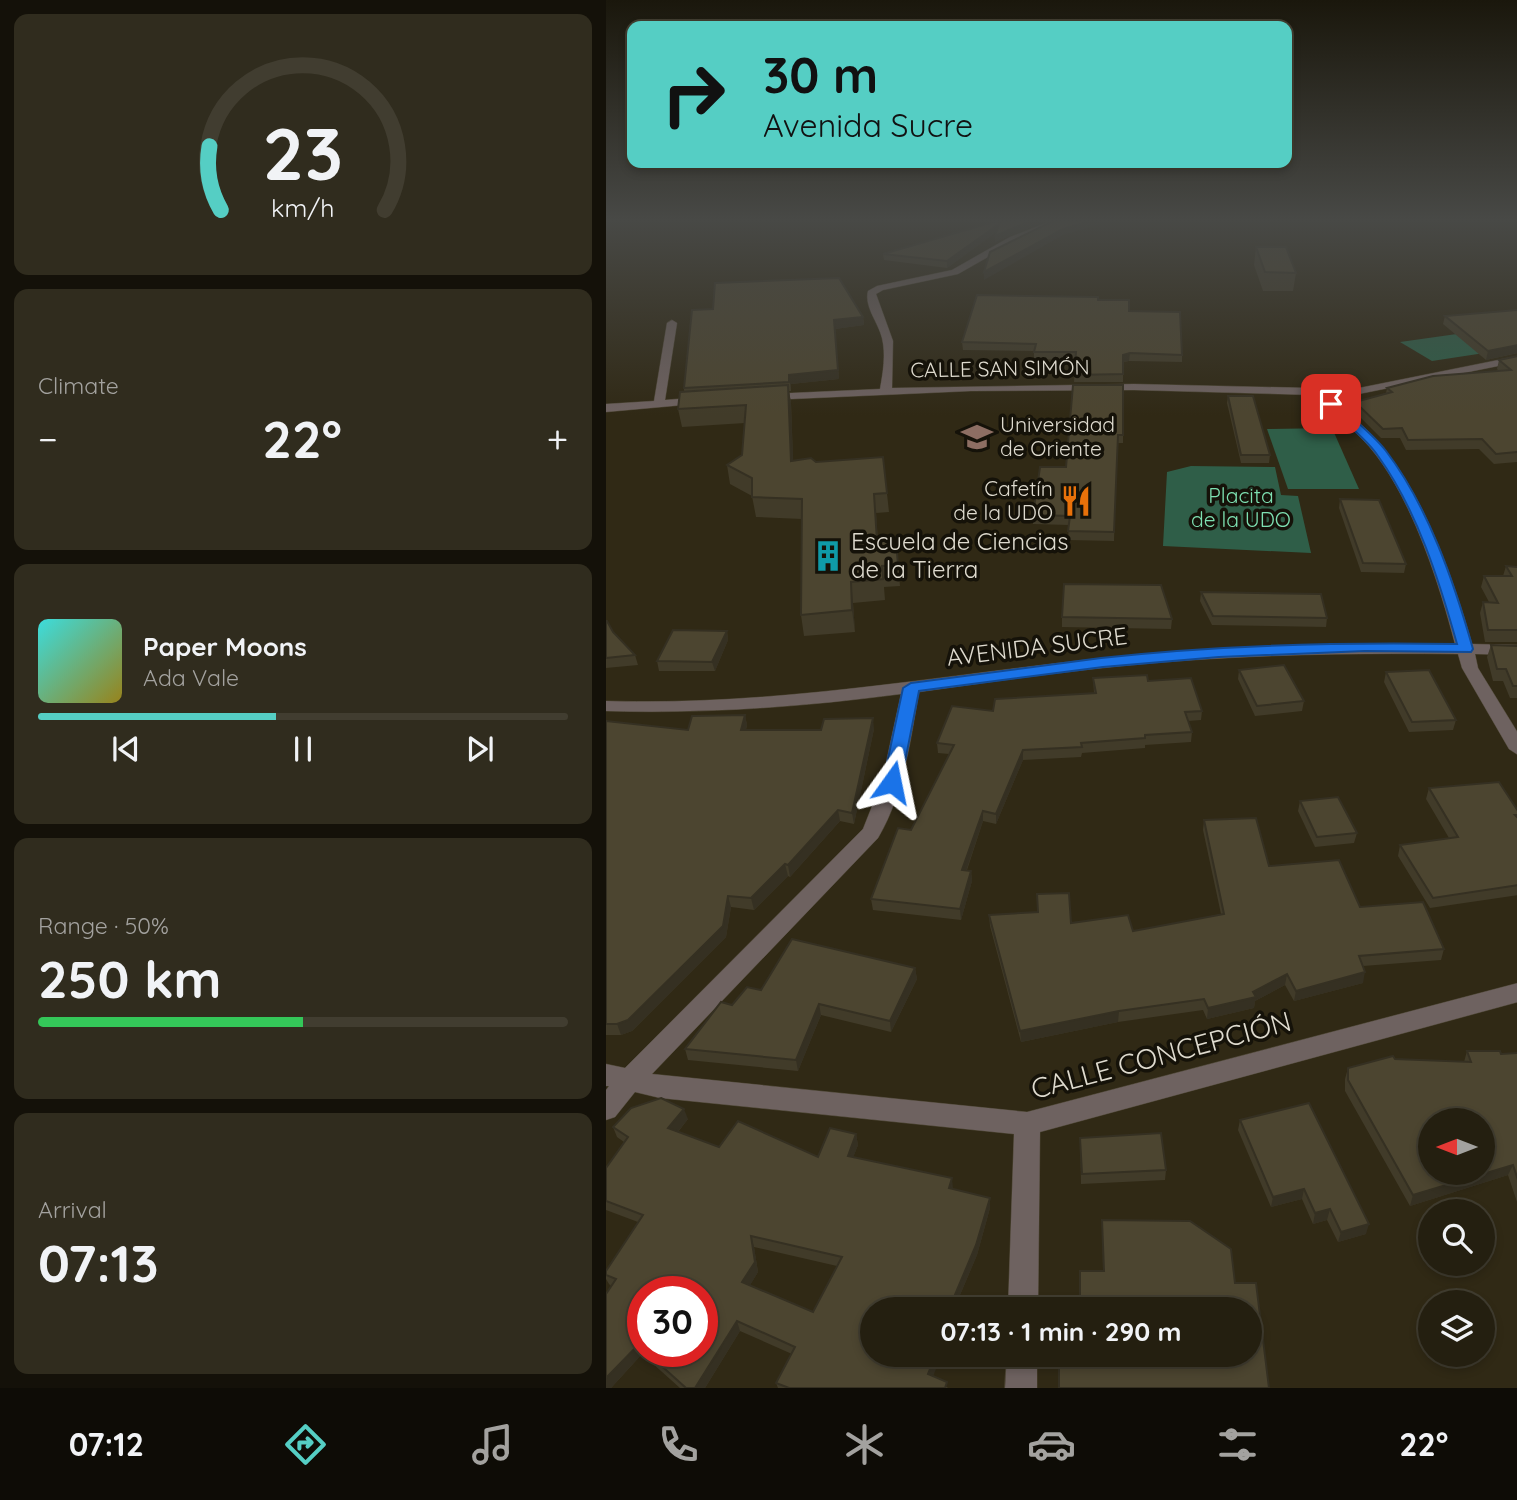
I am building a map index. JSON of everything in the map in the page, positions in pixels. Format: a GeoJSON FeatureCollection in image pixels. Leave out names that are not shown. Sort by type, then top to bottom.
{"type":"FeatureCollection","features":[{"type":"Feature","properties":{"kind":"street"},"geometry":{"type":"LineString","coordinates":[[886,390],[889,353],[886,334],[871,300],[872,292],[898,286]]}},
{"type":"Feature","properties":{"kind":"street"},"geometry":{"type":"LineString","coordinates":[[659,404],[672,323]]}},
{"type":"Feature","properties":{"kind":"street","name":"CALLE SAN SIMÓN"},"geometry":{"type":"LineString","coordinates":[[751,398],[886,390],[1134,387],[1316,391],[1369,389],[1518,359]]}},
{"type":"Feature","properties":{"kind":"street"},"geometry":{"type":"LineString","coordinates":[[1316,391],[1381,451],[1391,465],[1434,550],[1475,678],[1518,749]]}},
{"type":"Feature","properties":{"kind":"street"},"geometry":{"type":"LineString","coordinates":[[606,408],[712,401]]}},
{"type":"Feature","properties":{"kind":"street","name":"AVENIDA SUCRE"},"geometry":{"type":"LineString","coordinates":[[606,706],[752,706],[1083,665],[1219,653],[1365,647],[1518,650]]}},
{"type":"Feature","properties":{"kind":"street"},"geometry":{"type":"LineString","coordinates":[[606,1109],[618,1078],[871,833],[880,818],[892,782],[911,688]]}},
{"type":"Feature","properties":{"kind":"street","name":"CALLE CONCEPCIÓN"},"geometry":{"type":"LineString","coordinates":[[618,1078],[660,1087],[1027,1124],[1518,992]]}},
{"type":"Feature","properties":{"kind":"street"},"geometry":{"type":"LineString","coordinates":[[1023,1297],[1027,1124]]}},
{"type":"Feature","properties":{"kind":"street"},"geometry":{"type":"LineString","coordinates":[[1021,1388],[1022,1367]]}},
{"type":"Feature","properties":{"kind":"green space"},"geometry":{"type":"Polygon","coordinates":[[[1471,332],[1504,350],[1432,361],[1400,342],[1471,332]]]}},
{"type":"Feature","properties":{"kind":"green space"},"geometry":{"type":"Polygon","coordinates":[[[1332,428],[1359,489],[1288,489],[1267,429],[1332,428]]]}},
{"type":"Feature","properties":{"kind":"green space","name":"Placita de la UDO"},"geometry":{"type":"Polygon","coordinates":[[[1191,466],[1275,467],[1281,495],[1298,496],[1311,553],[1163,546],[1167,472],[1191,466]]]}},
{"type":"Feature","properties":{"kind":"building"},"geometry":{"type":"Polygon","coordinates":[[[715,286],[844,286],[863,317],[834,320],[838,370],[789,375],[789,382],[684,388],[692,310],[713,309],[715,286]]]}},
{"type":"Feature","properties":{"kind":"building"},"geometry":{"type":"Polygon","coordinates":[[[977,295],[1098,297],[1098,300],[1129,300],[1129,311],[1180,312],[1182,355],[1130,353],[1123,355],[1123,374],[1074,375],[1076,352],[1034,352],[1036,344],[962,342],[977,295]]]}},
{"type":"Feature","properties":{"kind":"building"},"geometry":{"type":"Polygon","coordinates":[[[1518,310],[1518,345],[1488,351],[1445,316],[1518,310]]]}},
{"type":"Feature","properties":{"kind":"building"},"geometry":{"type":"Polygon","coordinates":[[[1518,356],[1518,452],[1496,454],[1482,439],[1408,440],[1402,428],[1383,429],[1355,402],[1392,392],[1387,388],[1433,376],[1511,370],[1499,360],[1518,356]]]}},
{"type":"Feature","properties":{"kind":"building"},"geometry":{"type":"Polygon","coordinates":[[[788,385],[791,461],[811,458],[816,462],[883,457],[887,493],[874,494],[877,541],[896,540],[898,565],[882,566],[883,579],[851,582],[852,610],[801,615],[802,499],[752,497],[752,478],[727,465],[742,455],[746,405],[678,409],[680,392],[788,385]]]}},
{"type":"Feature","properties":{"kind":"building"},"geometry":{"type":"Polygon","coordinates":[[[1073,385],[1123,385],[1123,435],[1118,435],[1114,532],[1068,531],[1070,516],[1033,515],[1040,467],[1066,467],[1073,385]]]}},
{"type":"Feature","properties":{"kind":"building"},"geometry":{"type":"Polygon","coordinates":[[[1228,396],[1253,396],[1270,455],[1241,455],[1228,396]]]}},
{"type":"Feature","properties":{"kind":"building"},"geometry":{"type":"Polygon","coordinates":[[[1340,499],[1379,500],[1406,564],[1363,563],[1340,499]]]}},
{"type":"Feature","properties":{"kind":"building"},"geometry":{"type":"Polygon","coordinates":[[[1506,566],[1518,567],[1518,630],[1488,630],[1483,602],[1498,603],[1484,576],[1512,576],[1506,566]]]}},
{"type":"Feature","properties":{"kind":"building"},"geometry":{"type":"Polygon","coordinates":[[[1064,584],[1161,585],[1172,619],[1062,617],[1064,584]]]}},
{"type":"Feature","properties":{"kind":"building"},"geometry":{"type":"Polygon","coordinates":[[[1201,592],[1321,594],[1327,618],[1213,616],[1201,592]]]}},
{"type":"Feature","properties":{"kind":"building"},"geometry":{"type":"Polygon","coordinates":[[[606,621],[613,632],[635,655],[606,658],[606,621]]]}},
{"type":"Feature","properties":{"kind":"building"},"geometry":{"type":"Polygon","coordinates":[[[673,630],[727,631],[712,662],[657,661],[673,630]]]}},
{"type":"Feature","properties":{"kind":"building"},"geometry":{"type":"Polygon","coordinates":[[[1491,645],[1518,646],[1518,686],[1513,686],[1506,669],[1497,669],[1491,645]]]}},
{"type":"Feature","properties":{"kind":"building"},"geometry":{"type":"Polygon","coordinates":[[[1284,665],[1304,701],[1257,706],[1239,670],[1284,665]]]}},
{"type":"Feature","properties":{"kind":"building"},"geometry":{"type":"Polygon","coordinates":[[[1429,670],[1456,720],[1412,722],[1386,672],[1429,670]]]}},
{"type":"Feature","properties":{"kind":"building"},"geometry":{"type":"Polygon","coordinates":[[[1147,675],[1148,681],[1191,678],[1202,711],[1185,712],[1192,732],[1081,743],[1082,747],[1023,750],[996,814],[983,811],[962,870],[971,871],[960,909],[871,899],[898,828],[911,830],[954,745],[937,743],[952,706],[993,711],[995,699],[1096,693],[1093,678],[1147,675]]]}},
{"type":"Feature","properties":{"kind":"building"},"geometry":{"type":"Polygon","coordinates":[[[745,715],[741,730],[821,730],[824,719],[873,718],[852,813],[838,810],[788,865],[785,864],[751,898],[728,896],[723,926],[628,1020],[606,1024],[606,721],[688,730],[692,716],[745,715]]]}},
{"type":"Feature","properties":{"kind":"building"},"geometry":{"type":"Polygon","coordinates":[[[1499,782],[1518,811],[1518,815],[1515,815],[1518,818],[1518,885],[1433,898],[1400,845],[1458,837],[1429,788],[1499,782]]]}},
{"type":"Feature","properties":{"kind":"building"},"geometry":{"type":"Polygon","coordinates":[[[1338,797],[1357,833],[1317,837],[1300,801],[1338,797]]]}},
{"type":"Feature","properties":{"kind":"building"},"geometry":{"type":"Polygon","coordinates":[[[1256,818],[1269,866],[1339,860],[1360,907],[1423,902],[1444,949],[1359,956],[1365,972],[1296,991],[1287,974],[1253,992],[1256,997],[1208,1008],[1204,999],[1119,1011],[1020,1031],[989,915],[1038,912],[1037,894],[1069,893],[1071,923],[1128,915],[1133,931],[1224,914],[1204,820],[1256,818]]]}},
{"type":"Feature","properties":{"kind":"building"},"geometry":{"type":"Polygon","coordinates":[[[792,939],[915,968],[890,1021],[819,1004],[796,1060],[685,1049],[721,1002],[732,1005],[747,987],[761,990],[792,939]]]}},
{"type":"Feature","properties":{"kind":"building"},"geometry":{"type":"Polygon","coordinates":[[[1467,1051],[1518,1053],[1518,1180],[1513,1165],[1495,1170],[1495,1108],[1418,1108],[1418,1185],[1446,1185],[1413,1195],[1348,1080],[1348,1068],[1393,1056],[1395,1059],[1471,1062],[1467,1051]]]}},
{"type":"Feature","properties":{"kind":"building"},"geometry":{"type":"Polygon","coordinates":[[[661,1098],[684,1109],[668,1128],[719,1147],[738,1121],[818,1157],[830,1128],[856,1134],[848,1156],[952,1178],[949,1188],[990,1198],[976,1245],[954,1297],[860,1297],[860,1367],[931,1367],[928,1374],[947,1382],[945,1388],[789,1388],[776,1383],[795,1347],[737,1321],[718,1351],[718,1276],[627,1276],[627,1356],[606,1378],[606,1294],[616,1279],[606,1275],[606,1271],[643,1215],[606,1201],[606,1168],[628,1137],[613,1127],[631,1108],[661,1098]],[[751,1236],[755,1262],[742,1282],[813,1312],[842,1257],[751,1236]]]}},
{"type":"Feature","properties":{"kind":"building"},"geometry":{"type":"Polygon","coordinates":[[[1309,1103],[1369,1224],[1341,1232],[1330,1209],[1315,1213],[1304,1189],[1273,1197],[1240,1120],[1309,1103]]]}},
{"type":"Feature","properties":{"kind":"building"},"geometry":{"type":"Polygon","coordinates":[[[1161,1133],[1166,1170],[1082,1174],[1080,1138],[1161,1133]]]}},
{"type":"Feature","properties":{"kind":"building"},"geometry":{"type":"Polygon","coordinates":[[[1102,1220],[1190,1221],[1231,1249],[1235,1283],[1256,1283],[1258,1297],[1080,1297],[1080,1271],[1104,1271],[1102,1220]]]}},
{"type":"Feature","properties":{"kind":"building"},"geometry":{"type":"Polygon","coordinates":[[[1262,1331],[1269,1388],[1059,1388],[1059,1367],[1262,1367],[1262,1331]]]}},
{"type":"Feature","properties":{"kind":"building"},"geometry":{"type":"Polygon","coordinates":[[[663,1367],[708,1367],[695,1388],[686,1388],[663,1367]]]}},
{"type":"Feature","properties":{"kind":"place","name":"Universidad de Oriente"},"geometry":{"type":"Point","coordinates":[977,437]}},
{"type":"Feature","properties":{"kind":"place","name":"Cafetín de la UDO"},"geometry":{"type":"Point","coordinates":[1076,501]}},
{"type":"Feature","properties":{"kind":"place","name":"Escuela de Ciencias de la Tierra"},"geometry":{"type":"Point","coordinates":[828,556]}},
{"type":"Feature","properties":{"kind":"route"},"geometry":{"type":"LineString","coordinates":[[892,782],[911,688],[1143,658],[1316,648],[1466,649],[1434,550],[1391,465],[1381,451],[1331,404]]}}]}
